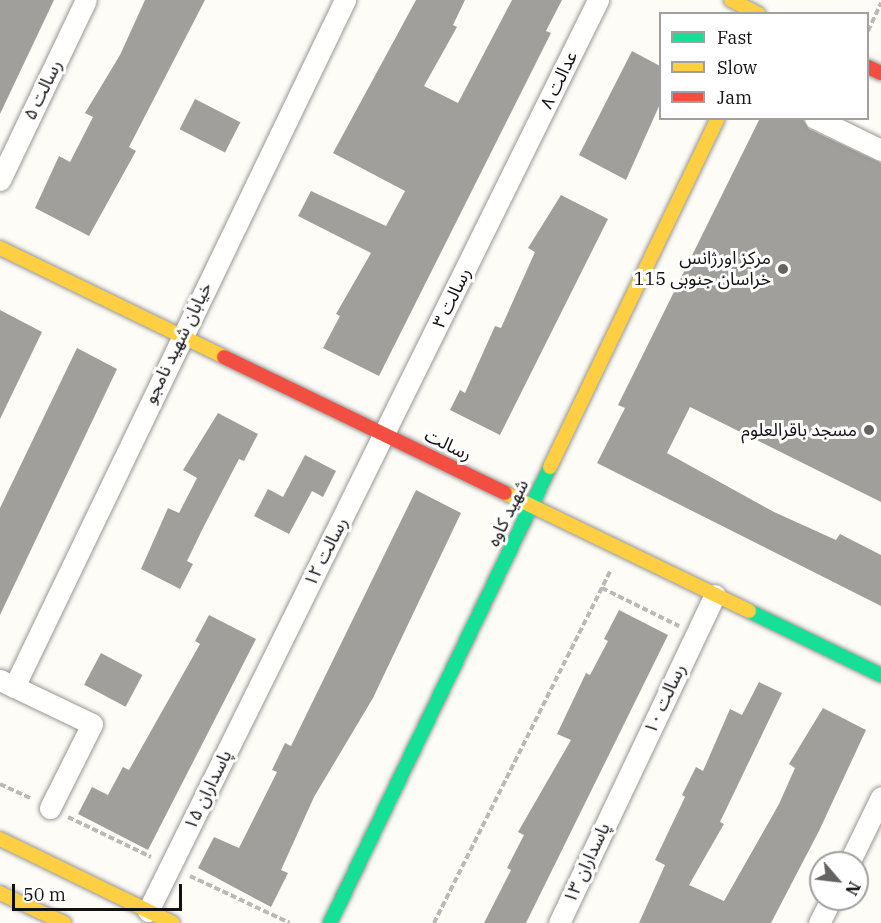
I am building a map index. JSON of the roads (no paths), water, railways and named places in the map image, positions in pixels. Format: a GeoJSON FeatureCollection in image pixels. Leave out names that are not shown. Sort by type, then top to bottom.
{"type":"FeatureCollection","features":[{"type":"Feature","properties":{"kind":"street","name":"رسالت ۵"},"geometry":{"type":"LineString","coordinates":[[0,180],[86,0]]}},
{"type":"Feature","properties":{"kind":"street","name":"خیابان شهید نامجو"},"geometry":{"type":"LineString","coordinates":[[7,684],[345,0]]}},
{"type":"Feature","properties":{"kind":"street","name":"عدالت ۸"},"geometry":{"type":"LineString","coordinates":[[519,161],[598,0]]}},
{"type":"Feature","properties":{"kind":"street"},"geometry":{"type":"LineString","coordinates":[[731,0],[755,12]]}},
{"type":"Feature","properties":{"kind":"street","name":"شهید کاوه"},"geometry":{"type":"LineString","coordinates":[[330,923],[717,120]]}},
{"type":"Feature","properties":{"kind":"street"},"geometry":{"type":"LineString","coordinates":[[819,120],[881,150]]}},
{"type":"Feature","properties":{"kind":"street","name":"رسالت ۳"},"geometry":{"type":"LineString","coordinates":[[385,435],[519,161]]}},
{"type":"Feature","properties":{"kind":"street","name":"رسالت"},"geometry":{"type":"LineString","coordinates":[[0,248],[881,675]]}},
{"type":"Feature","properties":{"kind":"street","name":"رسالت ۱۲"},"geometry":{"type":"LineString","coordinates":[[268,670],[385,435]]}},
{"type":"Feature","properties":{"kind":"street","name":"رسالت ۱۰"},"geometry":{"type":"LineString","coordinates":[[616,803],[715,595]]}},
{"type":"Feature","properties":{"kind":"street","name":"پاسداران ۱۵"},"geometry":{"type":"LineString","coordinates":[[148,911],[268,670]]}},
{"type":"Feature","properties":{"kind":"street"},"geometry":{"type":"LineString","coordinates":[[7,684],[92,724],[50,808]]}},
{"type":"Feature","properties":{"kind":"street"},"geometry":{"type":"LineString","coordinates":[[855,851],[881,797]]}},
{"type":"Feature","properties":{"kind":"street","name":"پاسداران ۱۳"},"geometry":{"type":"LineString","coordinates":[[559,923],[616,803]]}},
{"type":"Feature","properties":{"kind":"street"},"geometry":{"type":"LineString","coordinates":[[0,839],[173,923]]}},
{"type":"Feature","properties":{"kind":"street"},"geometry":{"type":"LineString","coordinates":[[0,892],[64,923]]}},
{"type":"Feature","properties":{"kind":"place","name":"مرکز اورژانس 115 خراسان جنوبی"},"geometry":{"type":"Point","coordinates":[783,269]}},
{"type":"Feature","properties":{"kind":"place","name":"مسجد باقرالعلوم"},"geometry":{"type":"Point","coordinates":[869,430]}}]}
